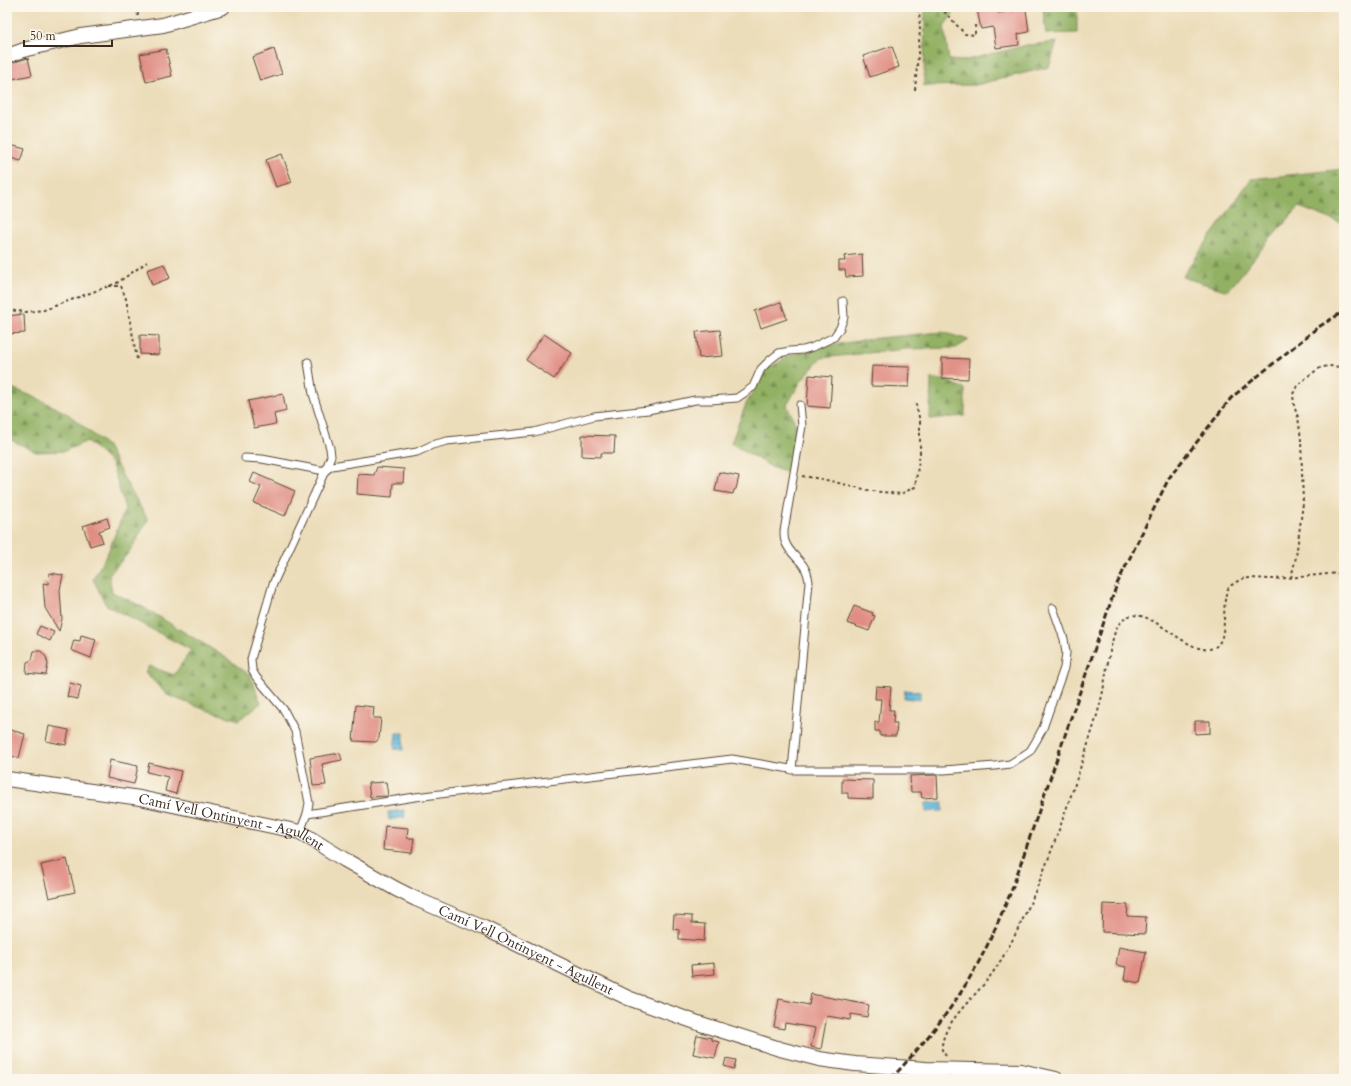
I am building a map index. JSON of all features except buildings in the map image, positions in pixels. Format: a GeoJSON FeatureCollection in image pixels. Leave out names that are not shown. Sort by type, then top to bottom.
{"type":"FeatureCollection","features":[{"type":"Feature","properties":{"kind":"street"},"geometry":{"type":"LineString","coordinates":[[7,56],[27,49],[81,36],[163,25],[223,7]]}},
{"type":"Feature","properties":{"kind":"street","name":"Camí Vell Ontinyent - Agullent"},"geometry":{"type":"LineString","coordinates":[[7,779],[140,798],[300,832],[368,874],[416,899],[484,928],[628,998],[780,1050],[824,1060],[855,1064],[919,1069],[1021,1072],[1053,1079]]}},
{"type":"Feature","properties":{"kind":"lane"},"geometry":{"type":"LineString","coordinates":[[245,458],[262,459],[325,471],[332,466],[417,452],[432,445],[447,441],[534,432],[594,416],[648,410],[695,400],[737,398],[753,387],[761,369],[779,353],[803,350],[834,337],[840,328],[844,317],[843,301]]}},
{"type":"Feature","properties":{"kind":"lane"},"geometry":{"type":"LineString","coordinates":[[300,832],[307,814],[309,803],[295,731],[284,710],[256,677],[252,670],[251,659],[273,584],[332,456],[314,394],[308,362]]}},
{"type":"Feature","properties":{"kind":"lane"},"geometry":{"type":"LineString","coordinates":[[792,770],[809,582],[808,573],[804,565],[785,541],[784,531],[802,426],[800,405]]}},
{"type":"Feature","properties":{"kind":"lane"},"geometry":{"type":"LineString","coordinates":[[307,814],[415,797],[732,759],[792,770],[944,770],[1010,764],[1030,751],[1043,728],[1064,668],[1066,653],[1064,639],[1052,608]]}},
{"type":"Feature","properties":{"kind":"path"},"geometry":{"type":"LineString","coordinates":[[915,90],[920,30],[919,7]]}},
{"type":"Feature","properties":{"kind":"path"},"geometry":{"type":"LineString","coordinates":[[940,7],[964,34],[975,35],[975,25]]}},
{"type":"Feature","properties":{"kind":"path"},"geometry":{"type":"LineString","coordinates":[[7,310],[26,312],[44,310],[117,283],[147,262]]}},
{"type":"Feature","properties":{"kind":"path"},"geometry":{"type":"LineString","coordinates":[[108,286],[121,286],[126,299],[136,359]]}},
{"type":"Feature","properties":{"kind":"path"},"geometry":{"type":"LineString","coordinates":[[1291,578],[1296,557],[1303,503],[1301,440],[1293,394],[1298,386],[1308,376],[1320,368],[1328,366],[1344,367]]}},
{"type":"Feature","properties":{"kind":"path"},"geometry":{"type":"LineString","coordinates":[[792,484],[801,476],[822,479],[872,491],[901,494],[915,486],[920,453],[920,421],[915,401]]}},
{"type":"Feature","properties":{"kind":"path"},"geometry":{"type":"LineString","coordinates":[[950,1058],[945,1055],[942,1050],[942,1037],[950,1024],[988,979],[1004,955],[1016,934],[1035,891],[1061,824],[1085,753],[1103,693],[1114,634],[1119,624],[1127,617],[1135,615],[1146,617],[1190,645],[1204,648],[1214,648],[1223,636],[1224,601],[1229,587],[1242,579],[1291,578],[1344,573]]}},
{"type":"Feature","properties":{"kind":"green space"},"geometry":{"type":"Polygon","coordinates":[[[925,7],[958,7],[944,26],[949,60],[963,61],[1027,45],[1057,42],[1049,67],[976,85],[924,86],[925,7]]]}},
{"type":"Feature","properties":{"kind":"green space"},"geometry":{"type":"Polygon","coordinates":[[[1041,7],[1077,7],[1077,33],[1046,34],[1043,8],[1041,7]]]}},
{"type":"Feature","properties":{"kind":"green space"},"geometry":{"type":"Polygon","coordinates":[[[1344,169],[1344,224],[1299,207],[1263,247],[1228,291],[1182,277],[1251,179],[1344,169]]]}},
{"type":"Feature","properties":{"kind":"green space"},"geometry":{"type":"Polygon","coordinates":[[[942,332],[969,340],[956,348],[906,349],[821,358],[801,381],[787,405],[797,427],[789,473],[773,468],[731,443],[746,404],[767,369],[791,355],[832,345],[878,338],[942,332]]]}},
{"type":"Feature","properties":{"kind":"green space"},"geometry":{"type":"Polygon","coordinates":[[[931,378],[947,381],[965,389],[965,416],[930,419],[931,378]]]}},
{"type":"Feature","properties":{"kind":"green space"},"geometry":{"type":"Polygon","coordinates":[[[7,386],[39,399],[68,414],[107,446],[148,520],[130,551],[109,575],[112,592],[141,606],[222,655],[250,675],[261,703],[239,720],[206,710],[167,695],[145,672],[149,666],[174,675],[191,650],[106,605],[93,579],[108,552],[125,509],[112,464],[87,441],[65,451],[36,452],[7,438],[7,386]]]}},
{"type":"Feature","properties":{"kind":"water"},"geometry":{"type":"Polygon","coordinates":[[[905,690],[920,692],[920,700],[904,698],[905,690]]]}},
{"type":"Feature","properties":{"kind":"water"},"geometry":{"type":"Polygon","coordinates":[[[396,733],[404,733],[403,750],[394,749],[396,733]]]}},
{"type":"Feature","properties":{"kind":"water"},"geometry":{"type":"Polygon","coordinates":[[[943,802],[943,811],[926,812],[926,803],[943,802]]]}},
{"type":"Feature","properties":{"kind":"water"},"geometry":{"type":"Polygon","coordinates":[[[404,810],[405,817],[389,820],[388,812],[404,810]]]}},
{"type":"Feature","properties":{"kind":"railway"},"geometry":{"type":"LineString","coordinates":[[891,1079],[924,1041],[955,1001],[993,933],[1011,892],[1117,584],[1169,478],[1231,398],[1317,328],[1344,311]]}}]}
